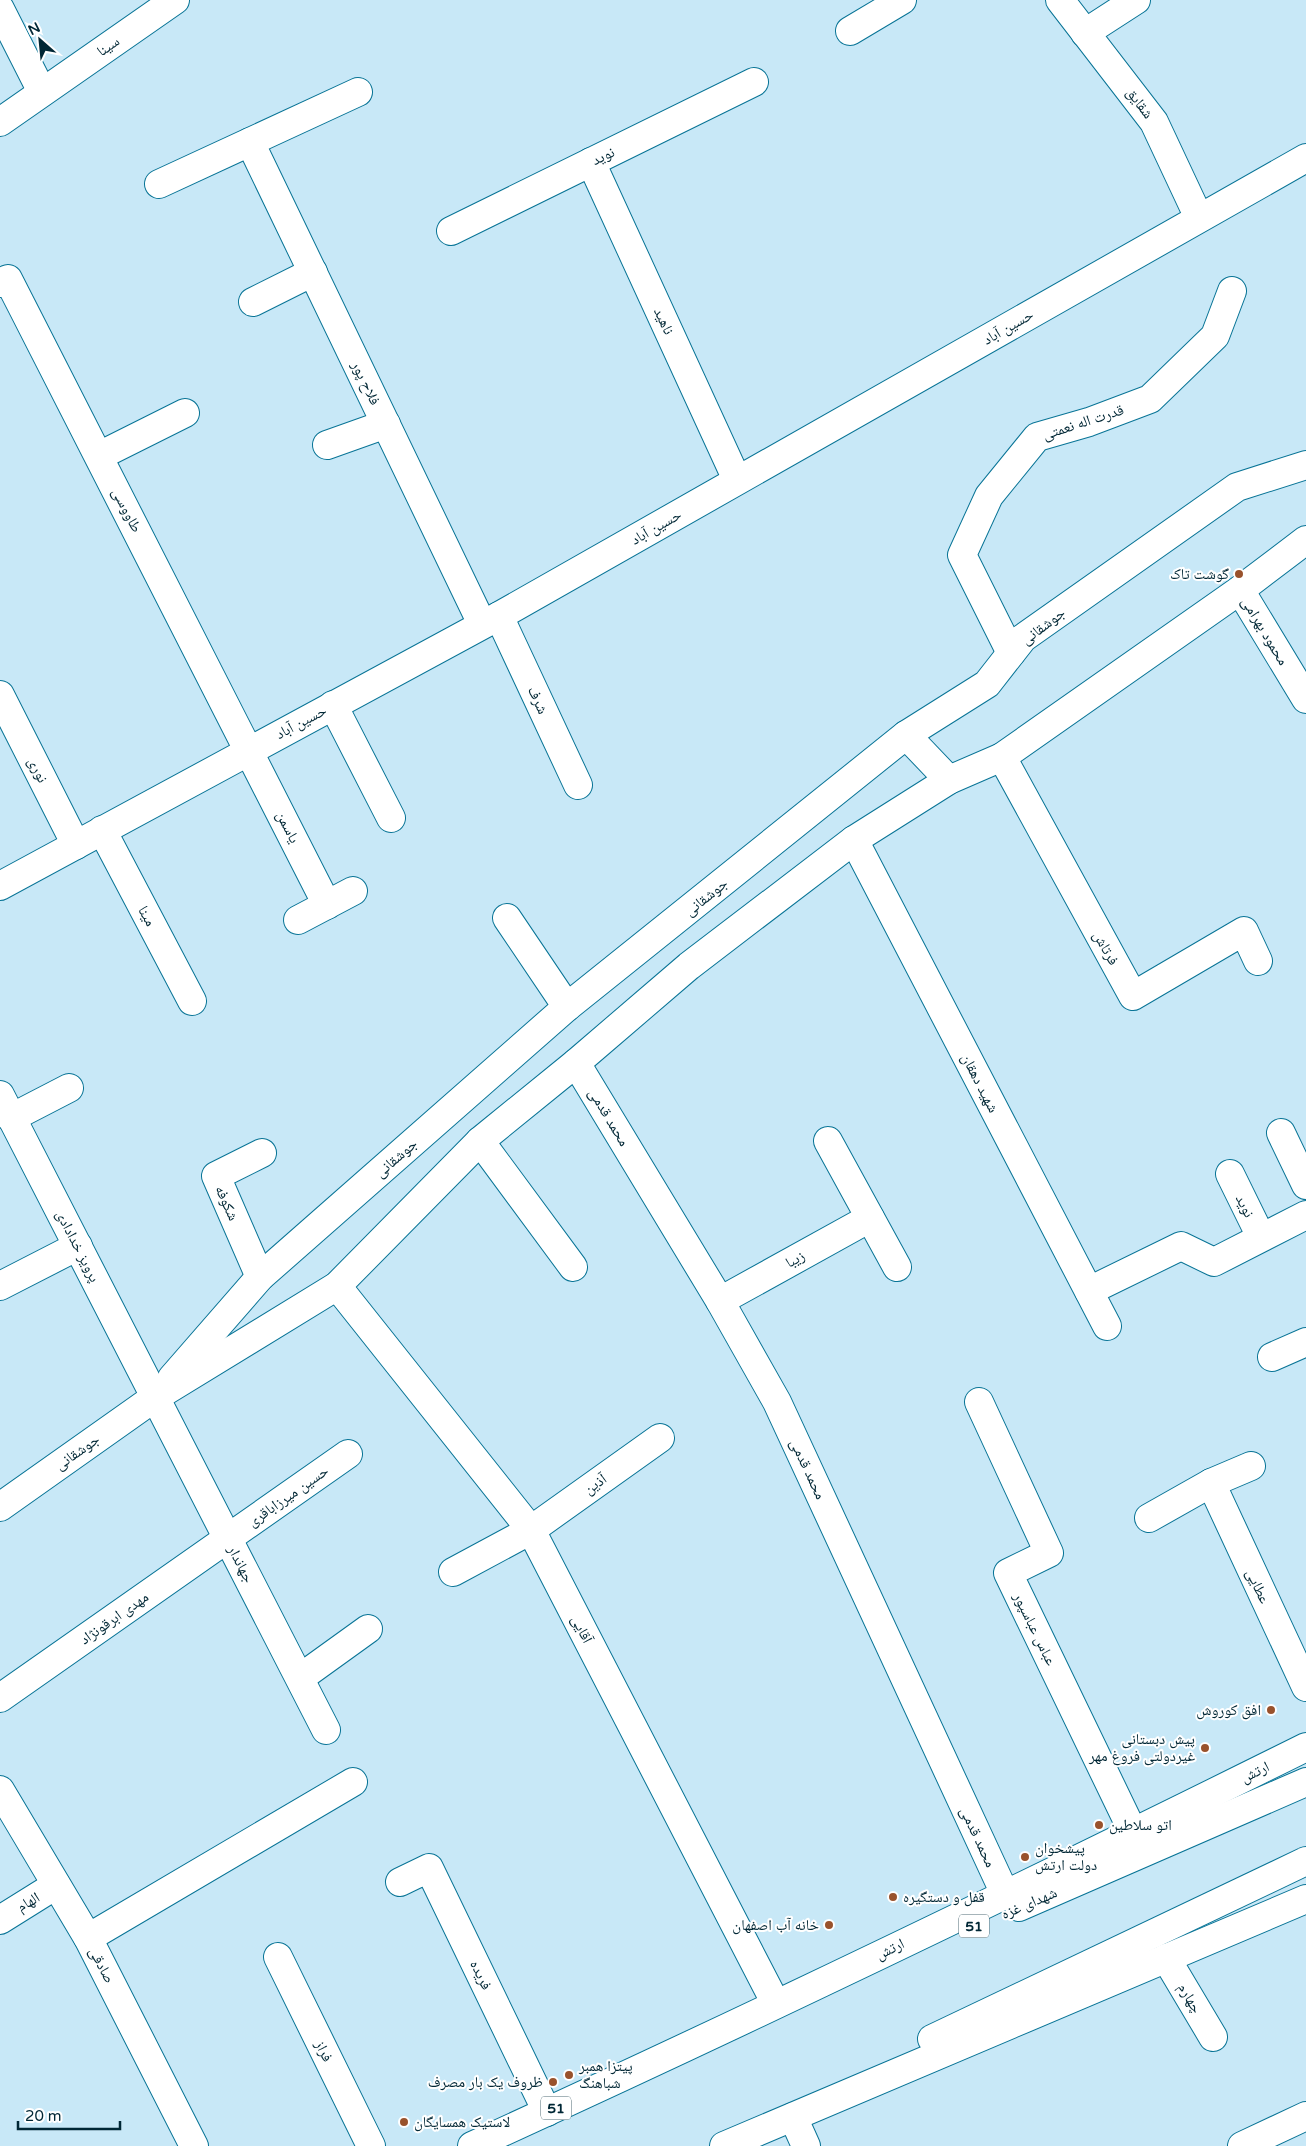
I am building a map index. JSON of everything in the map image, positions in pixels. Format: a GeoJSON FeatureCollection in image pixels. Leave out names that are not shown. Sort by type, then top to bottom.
{"type":"FeatureCollection","features":[{"type":"Feature","properties":{"kind":"street","name":"سینا"},"geometry":{"type":"LineString","coordinates":[[0,122],[174,0]]}},
{"type":"Feature","properties":{"kind":"street"},"geometry":{"type":"LineString","coordinates":[[850,31],[902,0]]}},
{"type":"Feature","properties":{"kind":"street","name":"شقایق"},"geometry":{"type":"LineString","coordinates":[[1060,0],[1154,122],[1199,218]]}},
{"type":"Feature","properties":{"kind":"street"},"geometry":{"type":"LineString","coordinates":[[1086,33],[1136,0]]}},
{"type":"Feature","properties":{"kind":"street"},"geometry":{"type":"LineString","coordinates":[[0,9],[42,92]]}},
{"type":"Feature","properties":{"kind":"street","name":"نوید"},"geometry":{"type":"LineString","coordinates":[[452,231],[754,82]]}},
{"type":"Feature","properties":{"kind":"street"},"geometry":{"type":"LineString","coordinates":[[159,184],[358,92]]}},
{"type":"Feature","properties":{"kind":"street","name":"فلاح پور"},"geometry":{"type":"LineString","coordinates":[[250,142],[386,424],[491,620]]}},
{"type":"Feature","properties":{"kind":"street","name":"حسین آباد"},"geometry":{"type":"LineString","coordinates":[[0,886],[491,620],[1306,158]]}},
{"type":"Feature","properties":{"kind":"street","name":"ناهید"},"geometry":{"type":"LineString","coordinates":[[591,162],[737,480]]}},
{"type":"Feature","properties":{"kind":"street"},"geometry":{"type":"LineString","coordinates":[[253,302],[313,272]]}},
{"type":"Feature","properties":{"kind":"street","name":"طاووسی"},"geometry":{"type":"LineString","coordinates":[[0,283],[8,279],[249,750]]}},
{"type":"Feature","properties":{"kind":"street","name":"قدرت اله نعمتی"},"geometry":{"type":"LineString","coordinates":[[1011,653],[962,555],[988,496],[1037,437],[1089,422],[1150,399],[1215,336],[1232,291]]}},
{"type":"Feature","properties":{"kind":"street"},"geometry":{"type":"LineString","coordinates":[[99,456],[185,413]]}},
{"type":"Feature","properties":{"kind":"street"},"geometry":{"type":"LineString","coordinates":[[327,445],[386,424]]}},
{"type":"Feature","properties":{"kind":"street","name":"جوشقانی"},"geometry":{"type":"LineString","coordinates":[[154,1398],[260,1277],[567,1007],[663,932],[906,735],[987,684],[1023,638],[1237,487],[1306,465]]}},
{"type":"Feature","properties":{"kind":"street","name":"جوشقانی"},"geometry":{"type":"LineString","coordinates":[[0,1507],[154,1398],[337,1286],[480,1141],[576,1063],[689,966],[854,840],[949,780],[1002,757],[1240,590],[1306,540]]}},
{"type":"Feature","properties":{"kind":"street","name":"محمود بهرامی"},"geometry":{"type":"LineString","coordinates":[[1240,590],[1306,698]]}},
{"type":"Feature","properties":{"kind":"street","name":"شرف"},"geometry":{"type":"LineString","coordinates":[[491,620],[578,785]]}},
{"type":"Feature","properties":{"kind":"street","name":"نوری"},"geometry":{"type":"LineString","coordinates":[[0,694],[76,845]]}},
{"type":"Feature","properties":{"kind":"street"},"geometry":{"type":"LineString","coordinates":[[333,705],[391,818]]}},
{"type":"Feature","properties":{"kind":"street"},"geometry":{"type":"LineString","coordinates":[[906,735],[949,780]]}},
{"type":"Feature","properties":{"kind":"street","name":"یاسمن"},"geometry":{"type":"LineString","coordinates":[[249,750],[327,905]]}},
{"type":"Feature","properties":{"kind":"street","name":"فرتاش"},"geometry":{"type":"LineString","coordinates":[[1002,757],[1132,996],[1244,931],[1258,961]]}},
{"type":"Feature","properties":{"kind":"street","name":"مینا"},"geometry":{"type":"LineString","coordinates":[[102,830],[192,1001]]}},
{"type":"Feature","properties":{"kind":"street","name":"شهید دهقان"},"geometry":{"type":"LineString","coordinates":[[854,840],[1107,1326]]}},
{"type":"Feature","properties":{"kind":"street"},"geometry":{"type":"LineString","coordinates":[[298,920],[353,891]]}},
{"type":"Feature","properties":{"kind":"street"},"geometry":{"type":"LineString","coordinates":[[507,918],[567,1007]]}},
{"type":"Feature","properties":{"kind":"street"},"geometry":{"type":"LineString","coordinates":[[663,932],[689,966]]}},
{"type":"Feature","properties":{"kind":"street","name":"محمد قدمی"},"geometry":{"type":"LineString","coordinates":[[576,1063],[720,1301],[777,1402],[1005,1894]]}},
{"type":"Feature","properties":{"kind":"street"},"geometry":{"type":"LineString","coordinates":[[6,1107],[69,1088]]}},
{"type":"Feature","properties":{"kind":"street","name":"پرویز خدادادی"},"geometry":{"type":"LineString","coordinates":[[6,1107],[154,1398]]}},
{"type":"Feature","properties":{"kind":"street"},"geometry":{"type":"LineString","coordinates":[[1281,1133],[1306,1185]]}},
{"type":"Feature","properties":{"kind":"street"},"geometry":{"type":"LineString","coordinates":[[480,1141],[573,1267]]}},
{"type":"Feature","properties":{"kind":"street"},"geometry":{"type":"LineString","coordinates":[[828,1141],[897,1267]]}},
{"type":"Feature","properties":{"kind":"street","name":"شکوفه"},"geometry":{"type":"LineString","coordinates":[[260,1277],[216,1176],[262,1152]]}},
{"type":"Feature","properties":{"kind":"street","name":"نوید"},"geometry":{"type":"LineString","coordinates":[[1230,1174],[1261,1237]]}},
{"type":"Feature","properties":{"kind":"street"},"geometry":{"type":"LineString","coordinates":[[1088,1291],[1181,1246],[1214,1262],[1306,1215]]}},
{"type":"Feature","properties":{"kind":"street","name":"زیبا"},"geometry":{"type":"LineString","coordinates":[[720,1301],[870,1218]]}},
{"type":"Feature","properties":{"kind":"street"},"geometry":{"type":"LineString","coordinates":[[0,1286],[78,1246]]}},
{"type":"Feature","properties":{"kind":"street","name":"آقایی"},"geometry":{"type":"LineString","coordinates":[[337,1286],[531,1530],[776,2004]]}},
{"type":"Feature","properties":{"kind":"street"},"geometry":{"type":"LineString","coordinates":[[1272,1357],[1306,1342]]}},
{"type":"Feature","properties":{"kind":"street","name":"جهاندار"},"geometry":{"type":"LineString","coordinates":[[154,1398],[326,1730]]}},
{"type":"Feature","properties":{"kind":"street","name":"عباس عباسپور"},"geometry":{"type":"LineString","coordinates":[[979,1402],[1049,1553],[1008,1573],[1134,1832]]}},
{"type":"Feature","properties":{"kind":"street","name":"آذین"},"geometry":{"type":"LineString","coordinates":[[453,1572],[531,1530],[660,1438]]}},
{"type":"Feature","properties":{"kind":"street","name":"حسین میرزاباقری"},"geometry":{"type":"LineString","coordinates":[[228,1539],[348,1454]]}},
{"type":"Feature","properties":{"kind":"street"},"geometry":{"type":"LineString","coordinates":[[1150,1518],[1211,1484],[1251,1466]]}},
{"type":"Feature","properties":{"kind":"street","name":"عطایی"},"geometry":{"type":"LineString","coordinates":[[1211,1484],[1306,1687]]}},
{"type":"Feature","properties":{"kind":"street","name":"مهدی ابرقونژاد"},"geometry":{"type":"LineString","coordinates":[[0,1698],[228,1539]]}},
{"type":"Feature","properties":{"kind":"street"},"geometry":{"type":"LineString","coordinates":[[300,1678],[368,1629]]}},
{"type":"Feature","properties":{"kind":"street","name":"ارتش"},"geometry":{"type":"LineString","coordinates":[[472,2146],[776,2004],[1306,1747]]}},
{"type":"Feature","properties":{"kind":"street"},"geometry":{"type":"LineString","coordinates":[[88,1938],[354,1782]]}},
{"type":"Feature","properties":{"kind":"street","name":"شهدای غزه"},"geometry":{"type":"LineString","coordinates":[[640,2069],[1306,1782]]}},
{"type":"Feature","properties":{"kind":"street","name":"صادقی"},"geometry":{"type":"LineString","coordinates":[[0,1790],[88,1938],[194,2146]]}},
{"type":"Feature","properties":{"kind":"street"},"geometry":{"type":"LineString","coordinates":[[733,2142],[946,2032],[1306,1861]]}},
{"type":"Feature","properties":{"kind":"street","name":"فریده"},"geometry":{"type":"LineString","coordinates":[[400,1882],[429,1868],[547,2112]]}},
{"type":"Feature","properties":{"kind":"street","name":"الهام"},"geometry":{"type":"LineString","coordinates":[[0,1920],[56,1885]]}},
{"type":"Feature","properties":{"kind":"street"},"geometry":{"type":"LineString","coordinates":[[733,2142],[1306,1899]]}},
{"type":"Feature","properties":{"kind":"street","name":"فراز"},"geometry":{"type":"LineString","coordinates":[[278,1956],[371,2146]]}},
{"type":"Feature","properties":{"kind":"street","name":"چهارم"},"geometry":{"type":"LineString","coordinates":[[1166,1958],[1213,2037]]}},
{"type":"Feature","properties":{"kind":"street"},"geometry":{"type":"LineString","coordinates":[[1242,2146],[1306,2116]]}},
{"type":"Feature","properties":{"kind":"street"},"geometry":{"type":"LineString","coordinates":[[793,2117],[806,2146]]}},
{"type":"Feature","properties":{"kind":"place","name":"گوشت تاک"},"geometry":{"type":"Point","coordinates":[1239,574]}},
{"type":"Feature","properties":{"kind":"place","name":"افق کوروش"},"geometry":{"type":"Point","coordinates":[1271,1710]}},
{"type":"Feature","properties":{"kind":"place","name":"پیش دبستانی غیردولتی فروغ مهر"},"geometry":{"type":"Point","coordinates":[1205,1748]}},
{"type":"Feature","properties":{"kind":"place","name":"اتو سلاطین"},"geometry":{"type":"Point","coordinates":[1099,1825]}},
{"type":"Feature","properties":{"kind":"place","name":"پیشخوان دولت ارتش"},"geometry":{"type":"Point","coordinates":[1025,1857]}},
{"type":"Feature","properties":{"kind":"place","name":"قفل و دستگیره"},"geometry":{"type":"Point","coordinates":[893,1897]}},
{"type":"Feature","properties":{"kind":"place","name":"خانه آب اصفهان"},"geometry":{"type":"Point","coordinates":[829,1925]}},
{"type":"Feature","properties":{"kind":"place","name":"پیتزا همبر شباهنگ"},"geometry":{"type":"Point","coordinates":[569,2075]}},
{"type":"Feature","properties":{"kind":"place","name":"ظروف یک بار مصرف"},"geometry":{"type":"Point","coordinates":[553,2082]}},
{"type":"Feature","properties":{"kind":"place","name":"لاستیک همسایگان"},"geometry":{"type":"Point","coordinates":[404,2122]}}]}
